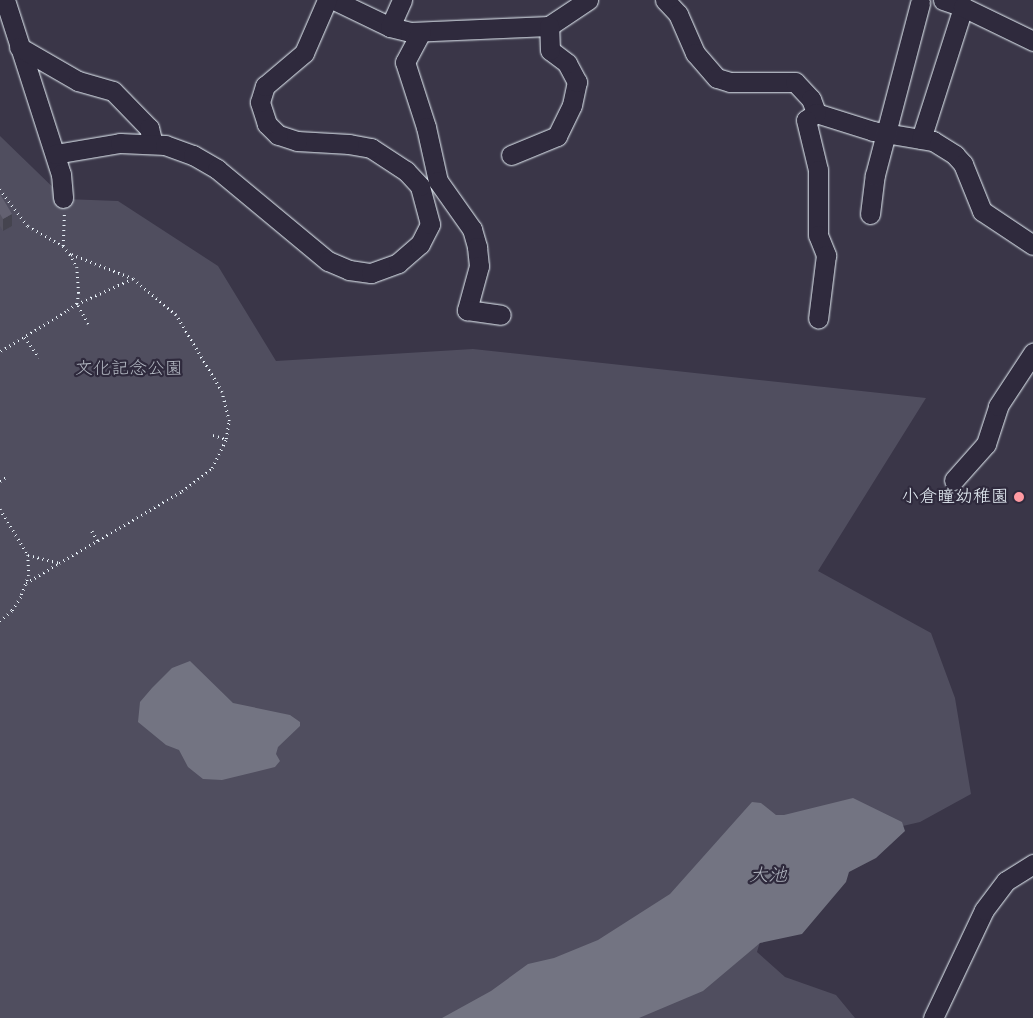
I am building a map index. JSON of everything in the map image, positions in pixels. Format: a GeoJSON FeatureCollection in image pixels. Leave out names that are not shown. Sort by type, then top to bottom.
{"type":"FeatureCollection","features":[{"type":"Feature","properties":{"kind":"street"},"geometry":{"type":"LineString","coordinates":[[5,0],[55,154],[63,198]]}},
{"type":"Feature","properties":{"kind":"street"},"geometry":{"type":"LineString","coordinates":[[55,154],[120,143],[153,144],[193,154],[217,169],[328,261],[356,271],[371,273],[398,263],[420,244],[430,224],[426,202],[420,186],[409,175],[371,148],[350,144],[297,142],[278,135],[267,124],[260,102],[265,86],[304,53],[327,0]]}},
{"type":"Feature","properties":{"kind":"street"},"geometry":{"type":"LineString","coordinates":[[334,0],[390,27],[420,32],[549,26],[588,0]]}},
{"type":"Feature","properties":{"kind":"street"},"geometry":{"type":"LineString","coordinates":[[390,27],[402,0]]}},
{"type":"Feature","properties":{"kind":"street"},"geometry":{"type":"LineString","coordinates":[[665,0],[678,14],[695,53],[717,78],[730,82],[795,82],[811,98],[816,113]]}},
{"type":"Feature","properties":{"kind":"street"},"geometry":{"type":"LineString","coordinates":[[943,0],[963,7],[1033,41]]}},
{"type":"Feature","properties":{"kind":"street"},"geometry":{"type":"LineString","coordinates":[[870,214],[885,133],[920,4]]}},
{"type":"Feature","properties":{"kind":"street"},"geometry":{"type":"LineString","coordinates":[[920,139],[963,7]]}},
{"type":"Feature","properties":{"kind":"street"},"geometry":{"type":"LineString","coordinates":[[511,155],[557,136],[572,105],[577,82],[567,63],[550,50],[549,26]]}},
{"type":"Feature","properties":{"kind":"street"},"geometry":{"type":"LineString","coordinates":[[420,32],[405,62],[438,181],[472,229],[477,247],[479,266],[467,310],[501,315]]}},
{"type":"Feature","properties":{"kind":"street"},"geometry":{"type":"LineString","coordinates":[[19,47],[78,81],[113,91],[149,128],[153,144]]}},
{"type":"Feature","properties":{"kind":"street"},"geometry":{"type":"LineString","coordinates":[[816,113],[885,133],[933,141],[955,155],[963,164],[982,211],[1033,246]]}},
{"type":"Feature","properties":{"kind":"street"},"geometry":{"type":"LineString","coordinates":[[816,113],[806,120],[818,170],[818,235],[826,255],[818,318]]}},
{"type":"Feature","properties":{"kind":"street"},"geometry":{"type":"LineString","coordinates":[[409,175],[434,163]]}},
{"type":"Feature","properties":{"kind":"street"},"geometry":{"type":"LineString","coordinates":[[954,480],[986,444],[998,406],[1029,364]]}},
{"type":"Feature","properties":{"kind":"street"},"geometry":{"type":"LineString","coordinates":[[933,1018],[984,910],[1006,881],[1033,864]]}},
{"type":"Feature","properties":{"kind":"path"},"geometry":{"type":"LineString","coordinates":[[0,189],[15,213],[28,226],[63,246],[70,254],[77,267],[77,304],[88,324]]}},
{"type":"Feature","properties":{"kind":"path"},"geometry":{"type":"LineString","coordinates":[[63,198],[63,246]]}},
{"type":"Feature","properties":{"kind":"path"},"geometry":{"type":"LineString","coordinates":[[26,583],[197,481],[212,468],[226,439],[229,421],[222,392],[176,314],[133,279],[70,254]]}},
{"type":"Feature","properties":{"kind":"path"},"geometry":{"type":"LineString","coordinates":[[0,352],[77,304],[133,279]]}},
{"type":"Feature","properties":{"kind":"path"},"geometry":{"type":"LineString","coordinates":[[25,337],[39,358]]}},
{"type":"Feature","properties":{"kind":"path"},"geometry":{"type":"LineString","coordinates":[[214,434],[226,439]]}},
{"type":"Feature","properties":{"kind":"path"},"geometry":{"type":"LineString","coordinates":[[0,481],[6,477]]}},
{"type":"Feature","properties":{"kind":"path"},"geometry":{"type":"LineString","coordinates":[[0,509],[28,555],[26,583],[12,611],[0,621]]}},
{"type":"Feature","properties":{"kind":"path"},"geometry":{"type":"LineString","coordinates":[[92,531],[98,541]]}},
{"type":"Feature","properties":{"kind":"path"},"geometry":{"type":"LineString","coordinates":[[28,555],[59,564]]}},
{"type":"Feature","properties":{"kind":"green space","name":"文化記念公園"},"geometry":{"type":"Polygon","coordinates":[[[0,136],[65,199],[118,201],[218,266],[276,361],[473,349],[926,398],[818,571],[931,633],[955,698],[971,794],[920,822],[842,840],[763,931],[757,952],[785,977],[836,995],[855,1018],[0,1018],[0,136]]]}},
{"type":"Feature","properties":{"kind":"water"},"geometry":{"type":"Polygon","coordinates":[[[190,661],[233,703],[290,715],[300,722],[300,726],[278,747],[276,754],[280,761],[275,767],[222,780],[203,779],[188,767],[179,750],[166,745],[138,722],[140,702],[172,668],[190,661]]]}},
{"type":"Feature","properties":{"kind":"water","name":"大池"},"geometry":{"type":"Polygon","coordinates":[[[853,798],[902,822],[905,831],[876,858],[849,872],[846,882],[802,934],[760,943],[703,991],[639,1018],[442,1018],[491,991],[528,964],[554,958],[598,940],[670,894],[752,802],[761,803],[776,815],[784,815],[853,798]]]}},
{"type":"Feature","properties":{"kind":"building"},"geometry":{"type":"Polygon","coordinates":[[[0,194],[12,214],[3,219],[0,214],[0,194]]]}},
{"type":"Feature","properties":{"kind":"place","name":"小倉瞳幼稚園"},"geometry":{"type":"Point","coordinates":[1019,497]}}]}
